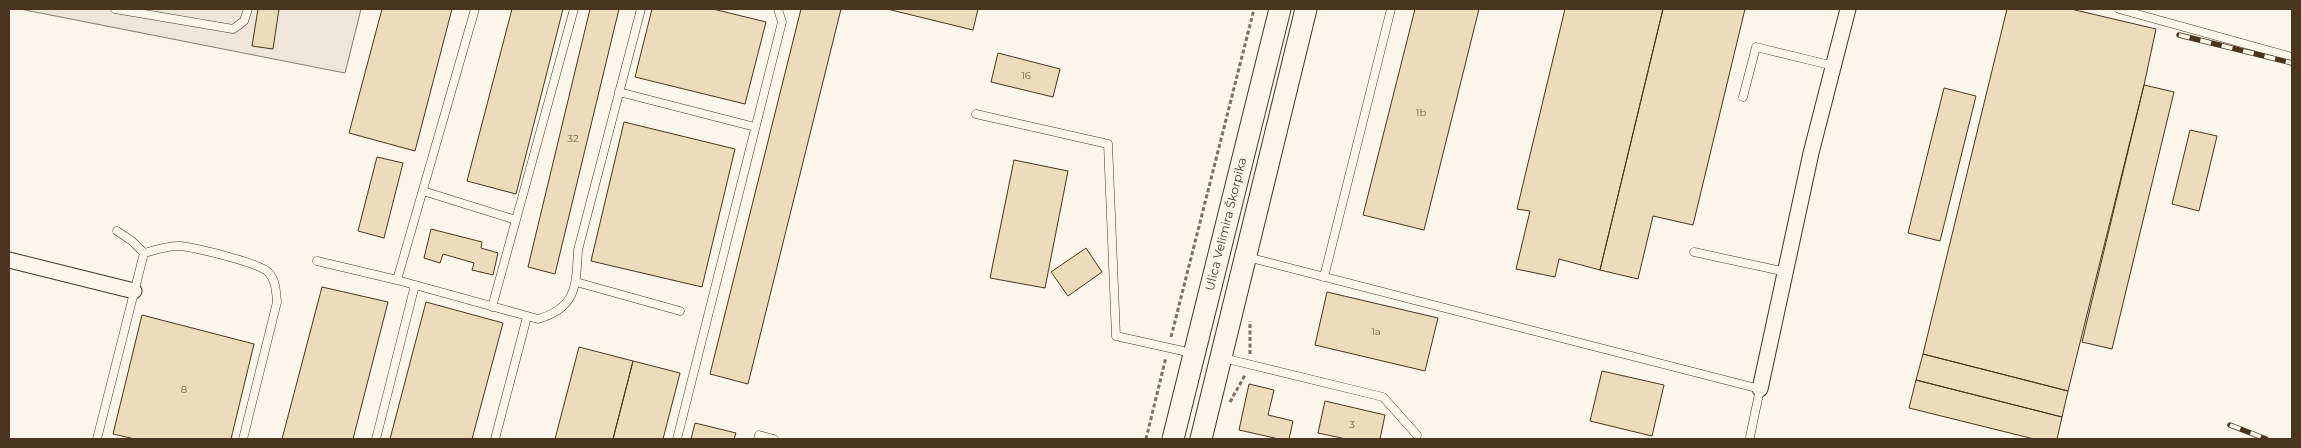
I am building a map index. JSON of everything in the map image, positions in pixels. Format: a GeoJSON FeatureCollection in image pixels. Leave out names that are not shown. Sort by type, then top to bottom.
{"type":"FeatureCollection","features":[{"type":"Feature","properties":{"kind":"main road","name":"Ulica Velimira Škorpika"},"geometry":{"type":"LineString","coordinates":[[1173,439],[1280,9]]}},
{"type":"Feature","properties":{"kind":"main road"},"geometry":{"type":"LineString","coordinates":[[1201,439],[1306,9]]}},
{"type":"Feature","properties":{"kind":"street"},"geometry":{"type":"LineString","coordinates":[[1760,389],[1811,153],[1848,9]]}},
{"type":"Feature","properties":{"kind":"street"},"geometry":{"type":"LineString","coordinates":[[9,260],[134,291]]}},
{"type":"Feature","properties":{"kind":"lane"},"geometry":{"type":"LineString","coordinates":[[115,9],[233,29],[244,21],[248,9]]}},
{"type":"Feature","properties":{"kind":"lane"},"geometry":{"type":"LineString","coordinates":[[397,280],[475,9]]}},
{"type":"Feature","properties":{"kind":"lane"},"geometry":{"type":"LineString","coordinates":[[492,307],[574,9]]}},
{"type":"Feature","properties":{"kind":"lane"},"geometry":{"type":"LineString","coordinates":[[317,261],[397,280],[538,320],[560,310],[571,298],[576,282],[578,250],[641,9]]}},
{"type":"Feature","properties":{"kind":"lane"},"geometry":{"type":"LineString","coordinates":[[677,439],[782,22],[778,9]]}},
{"type":"Feature","properties":{"kind":"lane"},"geometry":{"type":"LineString","coordinates":[[1324,277],[1390,9]]}},
{"type":"Feature","properties":{"kind":"lane"},"geometry":{"type":"LineString","coordinates":[[2119,9],[2292,57]]}},
{"type":"Feature","properties":{"kind":"lane"},"geometry":{"type":"LineString","coordinates":[[1743,97],[1756,47],[1834,66]]}},
{"type":"Feature","properties":{"kind":"lane"},"geometry":{"type":"LineString","coordinates":[[619,92],[755,127]]}},
{"type":"Feature","properties":{"kind":"lane"},"geometry":{"type":"LineString","coordinates":[[976,114],[1108,144],[1116,336],[1194,353]]}},
{"type":"Feature","properties":{"kind":"lane"},"geometry":{"type":"LineString","coordinates":[[422,191],[516,220]]}},
{"type":"Feature","properties":{"kind":"lane"},"geometry":{"type":"LineString","coordinates":[[117,232],[132,241],[144,253]]}},
{"type":"Feature","properties":{"kind":"lane"},"geometry":{"type":"LineString","coordinates":[[144,253],[169,247],[191,249],[255,264],[269,272],[276,284],[277,302],[243,439]]}},
{"type":"Feature","properties":{"kind":"lane"},"geometry":{"type":"LineString","coordinates":[[1694,252],[1786,272]]}},
{"type":"Feature","properties":{"kind":"lane"},"geometry":{"type":"LineString","coordinates":[[98,439],[144,253]]}},
{"type":"Feature","properties":{"kind":"lane"},"geometry":{"type":"LineString","coordinates":[[1245,257],[1760,389],[1750,437]]}},
{"type":"Feature","properties":{"kind":"lane"},"geometry":{"type":"LineString","coordinates":[[576,282],[680,311]]}},
{"type":"Feature","properties":{"kind":"lane"},"geometry":{"type":"LineString","coordinates":[[376,439],[415,286]]}},
{"type":"Feature","properties":{"kind":"lane"},"geometry":{"type":"LineString","coordinates":[[495,439],[527,317]]}},
{"type":"Feature","properties":{"kind":"lane"},"geometry":{"type":"LineString","coordinates":[[1221,358],[1382,398],[1417,435]]}},
{"type":"Feature","properties":{"kind":"lane"},"geometry":{"type":"LineString","coordinates":[[758,439],[760,435],[774,439]]}},
{"type":"Feature","properties":{"kind":"path"},"geometry":{"type":"LineString","coordinates":[[1173,329],[1254,9]]}},
{"type":"Feature","properties":{"kind":"path"},"geometry":{"type":"LineString","coordinates":[[1251,350],[1249,334],[1253,311]]}},
{"type":"Feature","properties":{"kind":"path"},"geometry":{"type":"LineString","coordinates":[[1146,439],[1166,355]]}},
{"type":"Feature","properties":{"kind":"path"},"geometry":{"type":"LineString","coordinates":[[1230,403],[1234,393],[1243,381]]}},
{"type":"Feature","properties":{"kind":"shaded area"},"geometry":{"type":"Polygon","coordinates":[[[20,9],[361,9],[345,73],[20,9]]]}},
{"type":"Feature","properties":{"kind":"building"},"geometry":{"type":"Polygon","coordinates":[[[258,9],[279,9],[273,49],[252,46],[258,9]]]}},
{"type":"Feature","properties":{"kind":"building"},"geometry":{"type":"Polygon","coordinates":[[[382,9],[452,9],[415,151],[349,133],[382,9]]]}},
{"type":"Feature","properties":{"kind":"building"},"geometry":{"type":"Polygon","coordinates":[[[512,9],[563,9],[516,194],[467,181],[512,9]]]}},
{"type":"Feature","properties":{"kind":"building"},"geometry":{"type":"Polygon","coordinates":[[[590,9],[619,9],[555,274],[528,267],[590,9]]]}},
{"type":"Feature","properties":{"kind":"building"},"geometry":{"type":"Polygon","coordinates":[[[652,9],[713,9],[766,22],[745,104],[635,77],[652,9]]]}},
{"type":"Feature","properties":{"kind":"building"},"geometry":{"type":"Polygon","coordinates":[[[801,9],[841,9],[748,384],[710,374],[801,9]]]}},
{"type":"Feature","properties":{"kind":"building"},"geometry":{"type":"Polygon","coordinates":[[[887,9],[978,9],[973,30],[887,9]]]}},
{"type":"Feature","properties":{"kind":"building"},"geometry":{"type":"Polygon","coordinates":[[[1415,9],[1479,9],[1424,230],[1363,215],[1415,9]]]}},
{"type":"Feature","properties":{"kind":"building"},"geometry":{"type":"Polygon","coordinates":[[[1565,9],[1663,9],[1600,270],[1559,259],[1555,277],[1516,269],[1530,211],[1517,209],[1565,9]]]}},
{"type":"Feature","properties":{"kind":"building"},"geometry":{"type":"Polygon","coordinates":[[[1663,9],[1745,9],[1693,225],[1653,216],[1638,279],[1600,270],[1663,9]]]}},
{"type":"Feature","properties":{"kind":"building"},"geometry":{"type":"Polygon","coordinates":[[[2007,9],[2071,9],[2156,29],[2144,85],[2068,391],[1923,354],[2007,9]]]}},
{"type":"Feature","properties":{"kind":"building"},"geometry":{"type":"Polygon","coordinates":[[[998,53],[1060,69],[1053,97],[991,82],[998,53]]]}},
{"type":"Feature","properties":{"kind":"building"},"geometry":{"type":"Polygon","coordinates":[[[2144,85],[2174,92],[2112,349],[2082,342],[2144,85]]]}},
{"type":"Feature","properties":{"kind":"building"},"geometry":{"type":"Polygon","coordinates":[[[1944,88],[1976,96],[1940,241],[1908,233],[1944,88]]]}},
{"type":"Feature","properties":{"kind":"building"},"geometry":{"type":"Polygon","coordinates":[[[624,122],[735,149],[702,287],[591,261],[624,122]]]}},
{"type":"Feature","properties":{"kind":"building"},"geometry":{"type":"Polygon","coordinates":[[[2190,130],[2217,136],[2199,211],[2172,204],[2190,130]]]}},
{"type":"Feature","properties":{"kind":"building"},"geometry":{"type":"Polygon","coordinates":[[[377,157],[403,163],[384,238],[358,231],[377,157]]]}},
{"type":"Feature","properties":{"kind":"building"},"geometry":{"type":"Polygon","coordinates":[[[1014,160],[1068,171],[1045,288],[990,278],[1014,160]]]}},
{"type":"Feature","properties":{"kind":"building"},"geometry":{"type":"Polygon","coordinates":[[[431,229],[482,242],[481,248],[498,253],[493,275],[472,270],[474,263],[443,254],[440,263],[424,258],[431,229]]]}},
{"type":"Feature","properties":{"kind":"building"},"geometry":{"type":"Polygon","coordinates":[[[1086,248],[1102,272],[1068,296],[1051,272],[1086,248]]]}},
{"type":"Feature","properties":{"kind":"building"},"geometry":{"type":"Polygon","coordinates":[[[322,287],[388,302],[353,439],[282,439],[322,287]]]}},
{"type":"Feature","properties":{"kind":"building"},"geometry":{"type":"Polygon","coordinates":[[[1327,292],[1438,318],[1425,371],[1315,345],[1327,292]]]}},
{"type":"Feature","properties":{"kind":"building"},"geometry":{"type":"Polygon","coordinates":[[[426,302],[503,323],[472,439],[390,439],[426,302]]]}},
{"type":"Feature","properties":{"kind":"building"},"geometry":{"type":"Polygon","coordinates":[[[142,315],[254,344],[231,439],[135,439],[113,434],[142,315]]]}},
{"type":"Feature","properties":{"kind":"building"},"geometry":{"type":"Polygon","coordinates":[[[579,347],[633,361],[613,439],[555,439],[579,347]]]}},
{"type":"Feature","properties":{"kind":"building"},"geometry":{"type":"Polygon","coordinates":[[[1923,354],[2068,391],[2062,417],[1916,380],[1923,354]]]}},
{"type":"Feature","properties":{"kind":"building"},"geometry":{"type":"Polygon","coordinates":[[[633,361],[680,373],[663,439],[613,439],[633,361]]]}},
{"type":"Feature","properties":{"kind":"building"},"geometry":{"type":"Polygon","coordinates":[[[1602,371],[1664,385],[1652,436],[1590,421],[1602,371]]]}},
{"type":"Feature","properties":{"kind":"building"},"geometry":{"type":"Polygon","coordinates":[[[1916,380],[2062,417],[2057,439],[2034,439],[1909,408],[1916,380]]]}},
{"type":"Feature","properties":{"kind":"building"},"geometry":{"type":"Polygon","coordinates":[[[1249,384],[1274,390],[1268,415],[1293,421],[1289,439],[1279,439],[1239,430],[1249,384]]]}},
{"type":"Feature","properties":{"kind":"building"},"geometry":{"type":"Polygon","coordinates":[[[1325,401],[1385,415],[1380,439],[1346,439],[1318,433],[1325,401]]]}},
{"type":"Feature","properties":{"kind":"building"},"geometry":{"type":"Polygon","coordinates":[[[695,423],[736,433],[734,439],[691,439],[695,423]]]}},
{"type":"Feature","properties":{"kind":"railway"},"geometry":{"type":"LineString","coordinates":[[2179,35],[2292,63]]}},
{"type":"Feature","properties":{"kind":"railway"},"geometry":{"type":"LineString","coordinates":[[2230,425],[2266,439]]}}]}
